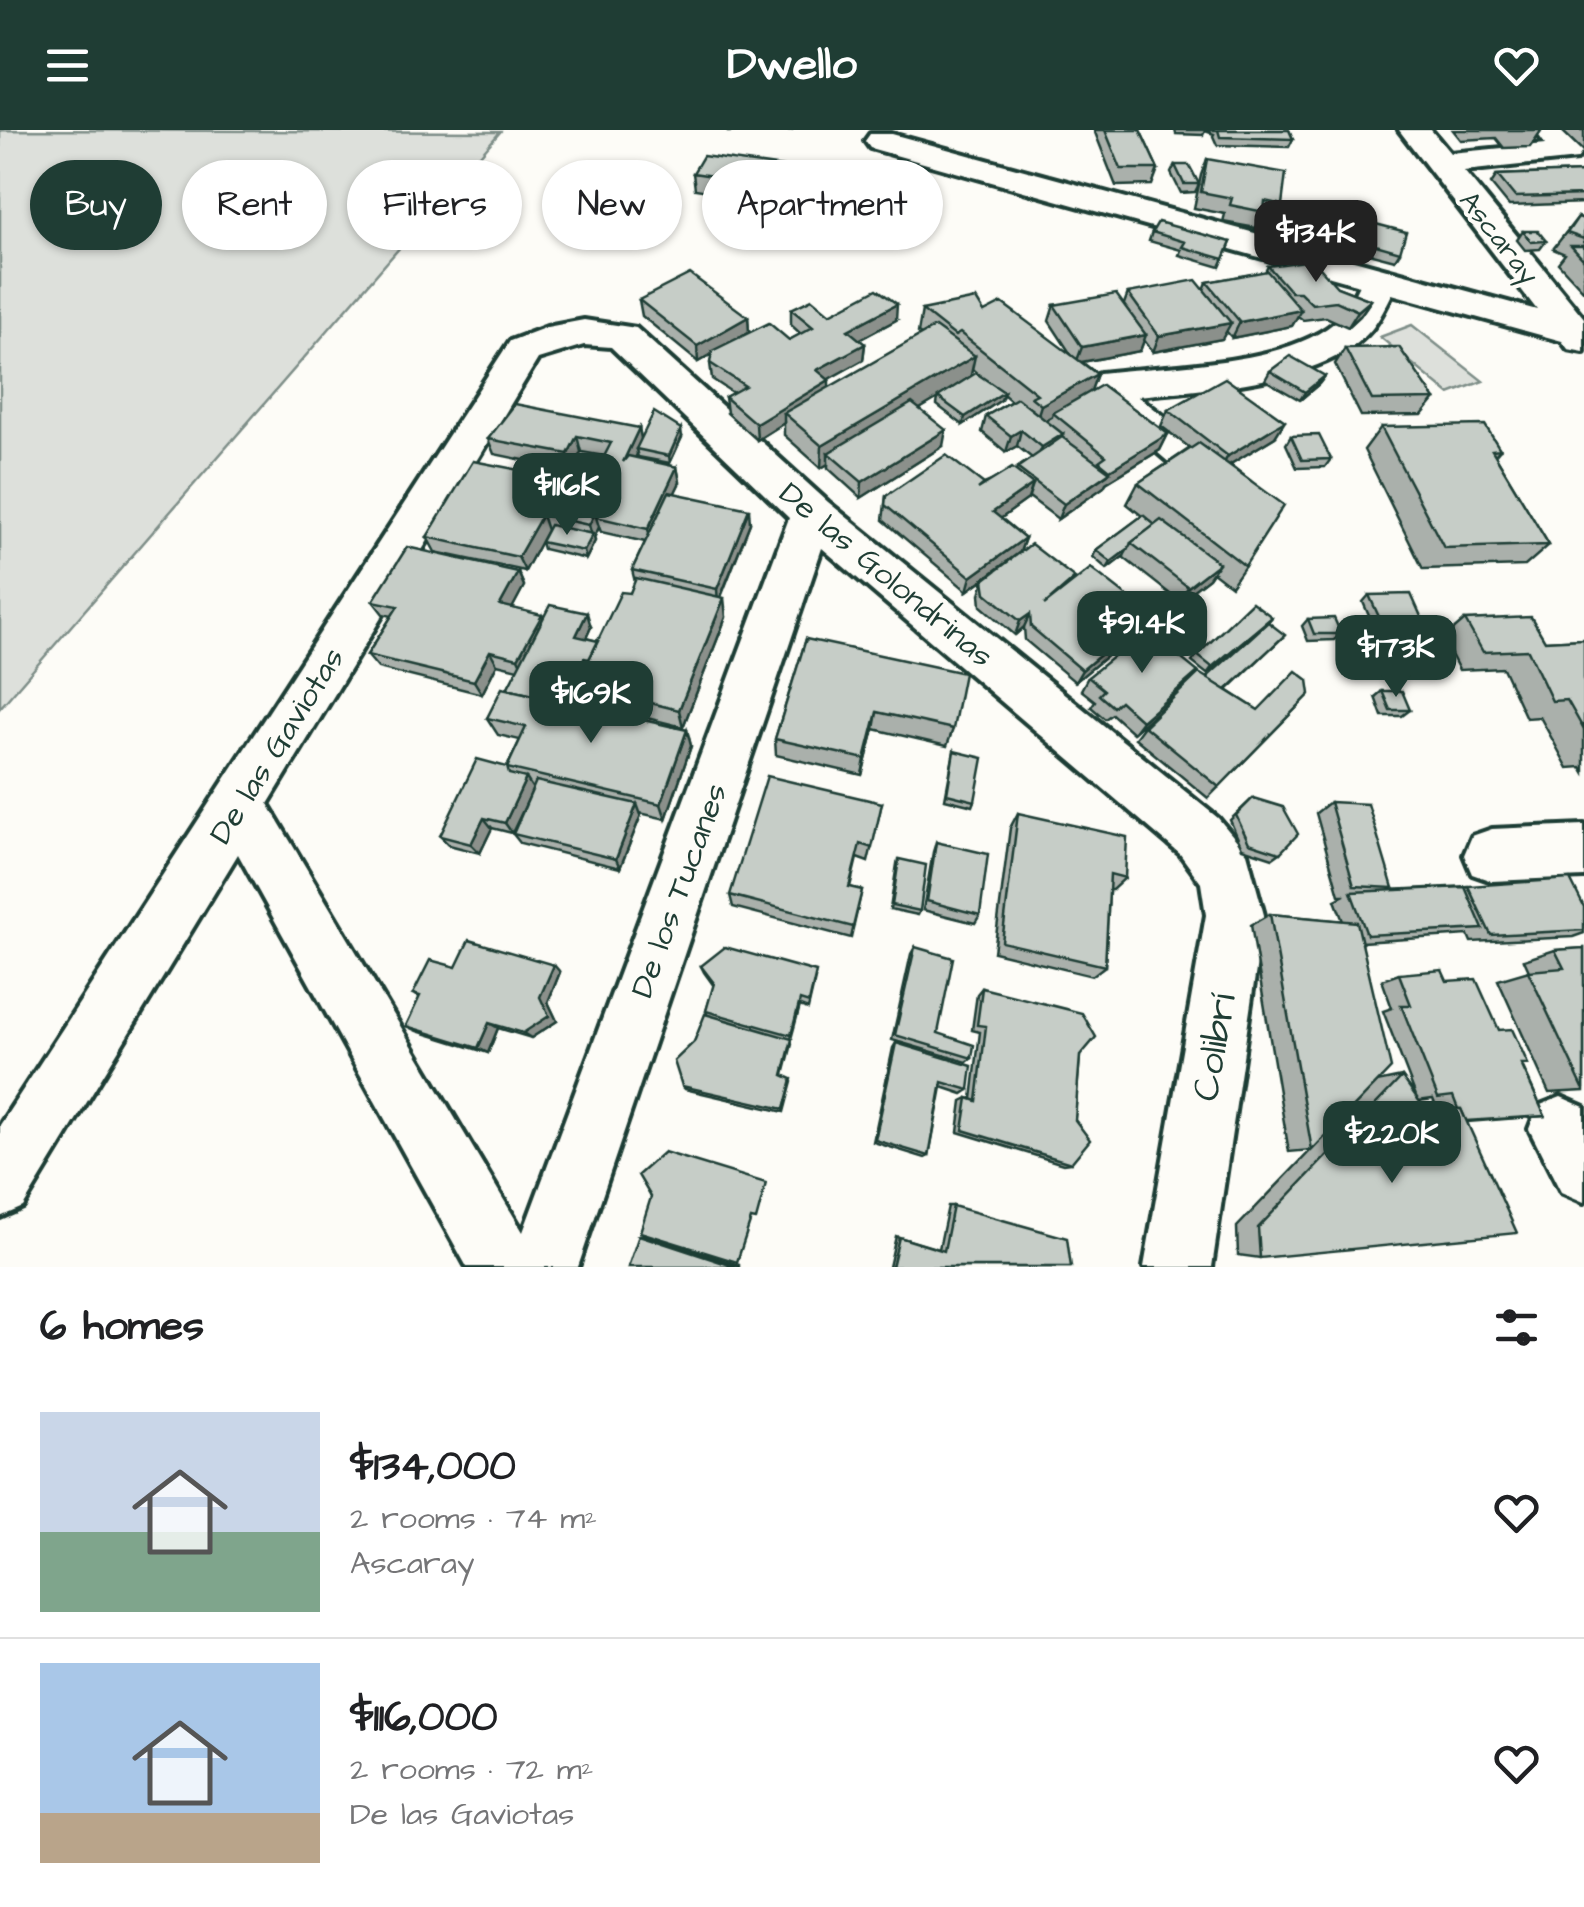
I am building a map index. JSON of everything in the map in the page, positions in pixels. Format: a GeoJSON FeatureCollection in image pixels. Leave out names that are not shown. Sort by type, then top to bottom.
{"type":"FeatureCollection","features":[{"type":"Feature","properties":{"kind":"street","name":"Ascaray"},"geometry":{"type":"LineString","coordinates":[[1415,130],[1582,338]]}},
{"type":"Feature","properties":{"kind":"street"},"geometry":{"type":"LineString","coordinates":[[1448,172],[1566,152],[1551,130]]}},
{"type":"Feature","properties":{"kind":"street"},"geometry":{"type":"LineString","coordinates":[[881,141],[1582,338]]}},
{"type":"Feature","properties":{"kind":"street"},"geometry":{"type":"LineString","coordinates":[[1448,172],[1584,174]]}},
{"type":"Feature","properties":{"kind":"street"},"geometry":{"type":"LineString","coordinates":[[1234,494],[1085,377],[1268,362],[1342,337],[1364,316],[1380,279]]}},
{"type":"Feature","properties":{"kind":"street","name":"De las Golondrinas"},"geometry":{"type":"LineString","coordinates":[[572,331],[623,337],[812,514],[1199,836]]}},
{"type":"Feature","properties":{"kind":"street","name":"De las Gaviotas"},"geometry":{"type":"LineString","coordinates":[[0,1184],[524,350],[572,331]]}},
{"type":"Feature","properties":{"kind":"street","name":"De los Tucanes"},"geometry":{"type":"LineString","coordinates":[[544,1267],[812,514]]}},
{"type":"Feature","properties":{"kind":"street"},"geometry":{"type":"LineString","coordinates":[[239,805],[505,1267]]}},
{"type":"Feature","properties":{"kind":"street","name":"Colibrí"},"geometry":{"type":"LineString","coordinates":[[1178,1267],[1235,915],[1227,872],[1199,836]]}},
{"type":"Feature","properties":{"kind":"street"},"geometry":{"type":"LineString","coordinates":[[1492,856],[1584,850]]}},
{"type":"Feature","properties":{"kind":"shaded area"},"geometry":{"type":"Polygon","coordinates":[[[0,130],[500,132],[476,160],[347,160],[347,250],[398,250],[0,708],[0,130]]]}},
{"type":"Feature","properties":{"kind":"shaded area"},"geometry":{"type":"Polygon","coordinates":[[[1412,325],[1483,381],[1449,394],[1380,337],[1412,325]]]}},
{"type":"Feature","properties":{"kind":"building"},"geometry":{"type":"Polygon","coordinates":[[[1105,130],[1140,130],[1158,169],[1121,169],[1105,130]]]}},
{"type":"Feature","properties":{"kind":"building"},"geometry":{"type":"Polygon","coordinates":[[[1218,130],[1289,130],[1293,139],[1220,137],[1218,130]]]}},
{"type":"Feature","properties":{"kind":"building"},"geometry":{"type":"Polygon","coordinates":[[[703,156],[732,160],[702,160],[702,174],[693,173],[703,156]]]}},
{"type":"Feature","properties":{"kind":"building"},"geometry":{"type":"Polygon","coordinates":[[[1207,159],[1286,173],[1282,205],[1265,201],[1264,212],[1230,205],[1232,198],[1201,192],[1207,159]]]}},
{"type":"Feature","properties":{"kind":"building"},"geometry":{"type":"Polygon","coordinates":[[[1175,165],[1189,165],[1199,184],[1184,184],[1175,165]]]}},
{"type":"Feature","properties":{"kind":"building"},"geometry":{"type":"Polygon","coordinates":[[[1584,172],[1584,195],[1515,197],[1497,175],[1584,172]]]}},
{"type":"Feature","properties":{"kind":"building"},"geometry":{"type":"Polygon","coordinates":[[[1578,217],[1584,219],[1584,239],[1567,233],[1578,217]]]}},
{"type":"Feature","properties":{"kind":"building"},"geometry":{"type":"Polygon","coordinates":[[[1158,222],[1231,242],[1224,259],[1182,247],[1185,242],[1152,232],[1158,222]]]}},
{"type":"Feature","properties":{"kind":"building"},"geometry":{"type":"Polygon","coordinates":[[[1372,223],[1406,232],[1400,252],[1365,242],[1372,223]]]}},
{"type":"Feature","properties":{"kind":"building"},"geometry":{"type":"Polygon","coordinates":[[[1523,231],[1538,231],[1546,241],[1531,242],[1523,231]]]}},
{"type":"Feature","properties":{"kind":"building"},"geometry":{"type":"Polygon","coordinates":[[[1571,246],[1584,246],[1584,260],[1571,246]]]}},
{"type":"Feature","properties":{"kind":"building"},"geometry":{"type":"Polygon","coordinates":[[[1313,260],[1337,287],[1371,300],[1358,311],[1336,301],[1312,304],[1300,292],[1291,292],[1268,266],[1313,260]]]}},
{"type":"Feature","properties":{"kind":"building"},"geometry":{"type":"Polygon","coordinates":[[[1267,271],[1301,310],[1240,322],[1207,282],[1267,271]]]}},
{"type":"Feature","properties":{"kind":"building"},"geometry":{"type":"Polygon","coordinates":[[[690,274],[748,317],[697,346],[639,300],[690,274]]]}},
{"type":"Feature","properties":{"kind":"building"},"geometry":{"type":"Polygon","coordinates":[[[1196,280],[1231,323],[1159,336],[1128,293],[1196,280]]]}},
{"type":"Feature","properties":{"kind":"building"},"geometry":{"type":"Polygon","coordinates":[[[877,289],[897,304],[848,330],[865,344],[817,370],[829,380],[756,424],[725,397],[745,386],[710,363],[712,351],[769,323],[789,340],[813,327],[791,309],[812,299],[830,314],[877,289]]]}},
{"type":"Feature","properties":{"kind":"building"},"geometry":{"type":"Polygon","coordinates":[[[1116,294],[1146,335],[1082,347],[1054,305],[1116,294]]]}},
{"type":"Feature","properties":{"kind":"building"},"geometry":{"type":"Polygon","coordinates":[[[976,299],[984,312],[1002,303],[1097,374],[1041,405],[1031,397],[1037,394],[960,333],[955,336],[922,310],[976,299]]]}},
{"type":"Feature","properties":{"kind":"building"},"geometry":{"type":"Polygon","coordinates":[[[935,327],[975,356],[822,446],[784,413],[935,327]]]}},
{"type":"Feature","properties":{"kind":"building"},"geometry":{"type":"Polygon","coordinates":[[[1399,347],[1435,399],[1372,400],[1345,348],[1399,347]]]}},
{"type":"Feature","properties":{"kind":"building"},"geometry":{"type":"Polygon","coordinates":[[[1290,356],[1325,376],[1305,392],[1270,371],[1290,356]]]}},
{"type":"Feature","properties":{"kind":"building"},"geometry":{"type":"Polygon","coordinates":[[[976,373],[1004,392],[965,417],[938,397],[976,373]]]}},
{"type":"Feature","properties":{"kind":"building"},"geometry":{"type":"Polygon","coordinates":[[[1225,378],[1285,421],[1228,456],[1168,410],[1225,378]]]}},
{"type":"Feature","properties":{"kind":"building"},"geometry":{"type":"Polygon","coordinates":[[[1102,385],[1168,434],[1110,470],[1099,461],[1106,456],[1053,413],[1102,385]]]}},
{"type":"Feature","properties":{"kind":"building"},"geometry":{"type":"Polygon","coordinates":[[[1017,398],[1063,434],[1042,447],[1021,430],[1011,436],[986,416],[1017,398]]]}},
{"type":"Feature","properties":{"kind":"building"},"geometry":{"type":"Polygon","coordinates":[[[912,403],[946,430],[862,482],[828,453],[912,403]]]}},
{"type":"Feature","properties":{"kind":"building"},"geometry":{"type":"Polygon","coordinates":[[[515,404],[639,428],[623,462],[628,456],[677,467],[648,529],[596,517],[617,477],[613,476],[589,525],[542,515],[518,557],[427,537],[473,461],[571,480],[576,470],[595,474],[611,443],[577,436],[568,454],[488,439],[515,404]]]}},
{"type":"Feature","properties":{"kind":"building"},"geometry":{"type":"Polygon","coordinates":[[[654,412],[681,429],[669,456],[636,449],[654,412]]]}},
{"type":"Feature","properties":{"kind":"building"},"geometry":{"type":"Polygon","coordinates":[[[1485,425],[1500,449],[1492,450],[1549,545],[1444,548],[1381,427],[1485,425]]]}},
{"type":"Feature","properties":{"kind":"building"},"geometry":{"type":"Polygon","coordinates":[[[1319,435],[1331,459],[1302,460],[1291,436],[1319,435]]]}},
{"type":"Feature","properties":{"kind":"building"},"geometry":{"type":"Polygon","coordinates":[[[1062,437],[1110,472],[1064,504],[1017,468],[1062,437]]]}},
{"type":"Feature","properties":{"kind":"building"},"geometry":{"type":"Polygon","coordinates":[[[1199,443],[1284,505],[1245,566],[1138,483],[1199,443]]]}},
{"type":"Feature","properties":{"kind":"building"},"geometry":{"type":"Polygon","coordinates":[[[946,455],[984,484],[978,489],[1012,468],[1033,484],[993,512],[1025,538],[971,577],[885,505],[886,496],[946,455]]]}},
{"type":"Feature","properties":{"kind":"building"},"geometry":{"type":"Polygon","coordinates":[[[669,492],[749,509],[717,589],[632,570],[669,492]]]}},
{"type":"Feature","properties":{"kind":"building"},"geometry":{"type":"Polygon","coordinates":[[[1143,515],[1155,525],[1111,562],[1096,550],[1143,515]]]}},
{"type":"Feature","properties":{"kind":"building"},"geometry":{"type":"Polygon","coordinates":[[[1161,520],[1219,563],[1188,587],[1131,543],[1161,520]]]}},
{"type":"Feature","properties":{"kind":"building"},"geometry":{"type":"Polygon","coordinates":[[[550,525],[593,534],[584,551],[541,542],[550,525]]]}},
{"type":"Feature","properties":{"kind":"building"},"geometry":{"type":"Polygon","coordinates":[[[1031,544],[1075,578],[1044,605],[1091,568],[1150,614],[1082,670],[1031,627],[1030,614],[1020,621],[986,593],[984,580],[1031,544]]]}},
{"type":"Feature","properties":{"kind":"building"},"geometry":{"type":"Polygon","coordinates":[[[407,547],[518,572],[500,605],[542,615],[518,658],[490,651],[474,681],[367,655],[398,606],[373,601],[407,547]]]}},
{"type":"Feature","properties":{"kind":"building"},"geometry":{"type":"Polygon","coordinates":[[[636,578],[724,598],[679,710],[572,684],[584,658],[589,659],[621,592],[630,593],[636,578]]]}},
{"type":"Feature","properties":{"kind":"building"},"geometry":{"type":"Polygon","coordinates":[[[1411,594],[1427,630],[1385,630],[1369,595],[1411,594]]]}},
{"type":"Feature","properties":{"kind":"building"},"geometry":{"type":"Polygon","coordinates":[[[1252,602],[1272,617],[1212,667],[1197,655],[1252,602]]]}},
{"type":"Feature","properties":{"kind":"building"},"geometry":{"type":"Polygon","coordinates":[[[550,605],[587,613],[576,636],[598,641],[589,659],[584,658],[565,702],[507,689],[550,605]]]}},
{"type":"Feature","properties":{"kind":"building"},"geometry":{"type":"Polygon","coordinates":[[[1531,617],[1545,641],[1584,639],[1584,730],[1567,700],[1552,701],[1528,650],[1483,652],[1465,620],[1531,617]]]}},
{"type":"Feature","properties":{"kind":"building"},"geometry":{"type":"Polygon","coordinates":[[[1334,618],[1341,634],[1314,634],[1308,619],[1334,618]]]}},
{"type":"Feature","properties":{"kind":"building"},"geometry":{"type":"Polygon","coordinates":[[[1268,622],[1285,635],[1226,690],[1206,678],[1268,622]]]}},
{"type":"Feature","properties":{"kind":"building"},"geometry":{"type":"Polygon","coordinates":[[[1146,630],[1198,672],[1142,721],[1120,701],[1113,707],[1099,695],[1104,690],[1088,677],[1146,630]]]}},
{"type":"Feature","properties":{"kind":"building"},"geometry":{"type":"Polygon","coordinates":[[[806,639],[964,673],[953,729],[877,712],[865,759],[775,739],[806,639]]]}},
{"type":"Feature","properties":{"kind":"building"},"geometry":{"type":"Polygon","coordinates":[[[1296,671],[1308,680],[1310,694],[1219,787],[1144,726],[1199,673],[1258,710],[1296,671]]]}},
{"type":"Feature","properties":{"kind":"building"},"geometry":{"type":"Polygon","coordinates":[[[502,688],[687,730],[661,804],[507,768],[526,727],[487,718],[502,688]]]}},
{"type":"Feature","properties":{"kind":"building"},"geometry":{"type":"Polygon","coordinates":[[[1382,691],[1402,691],[1410,710],[1390,710],[1382,691]]]}},
{"type":"Feature","properties":{"kind":"building"},"geometry":{"type":"Polygon","coordinates":[[[954,751],[983,758],[975,801],[947,794],[954,751]]]}},
{"type":"Feature","properties":{"kind":"building"},"geometry":{"type":"Polygon","coordinates":[[[477,759],[507,767],[509,774],[526,778],[505,823],[484,818],[471,844],[440,836],[477,759]]]}},
{"type":"Feature","properties":{"kind":"building"},"geometry":{"type":"Polygon","coordinates":[[[767,776],[882,803],[872,848],[860,844],[849,887],[862,890],[853,927],[730,895],[767,776]]]}},
{"type":"Feature","properties":{"kind":"building"},"geometry":{"type":"Polygon","coordinates":[[[536,781],[637,804],[616,859],[513,834],[536,781]]]}},
{"type":"Feature","properties":{"kind":"building"},"geometry":{"type":"Polygon","coordinates":[[[1253,798],[1283,807],[1298,834],[1280,853],[1249,843],[1236,815],[1253,798]]]}},
{"type":"Feature","properties":{"kind":"building"},"geometry":{"type":"Polygon","coordinates":[[[1330,802],[1368,804],[1393,888],[1354,886],[1330,802]]]}},
{"type":"Feature","properties":{"kind":"building"},"geometry":{"type":"Polygon","coordinates":[[[1018,813],[1127,837],[1125,878],[1110,874],[1105,966],[1002,942],[1018,813]]]}},
{"type":"Feature","properties":{"kind":"building"},"geometry":{"type":"Polygon","coordinates":[[[936,842],[988,854],[980,915],[927,901],[936,842]]]}},
{"type":"Feature","properties":{"kind":"building"},"geometry":{"type":"Polygon","coordinates":[[[899,859],[926,865],[920,911],[892,905],[899,859]]]}},
{"type":"Feature","properties":{"kind":"building"},"geometry":{"type":"Polygon","coordinates":[[[1570,879],[1584,907],[1584,930],[1491,935],[1468,886],[1570,879]]]}},
{"type":"Feature","properties":{"kind":"building"},"geometry":{"type":"Polygon","coordinates":[[[1465,887],[1483,929],[1367,935],[1351,892],[1465,887]]]}},
{"type":"Feature","properties":{"kind":"building"},"geometry":{"type":"Polygon","coordinates":[[[1270,914],[1357,922],[1391,1068],[1312,1150],[1270,914]]]}},
{"type":"Feature","properties":{"kind":"building"},"geometry":{"type":"Polygon","coordinates":[[[469,940],[554,965],[540,997],[549,1016],[523,1033],[489,1023],[478,1048],[406,1026],[420,996],[413,994],[430,960],[456,967],[469,940]]]}},
{"type":"Feature","properties":{"kind":"building"},"geometry":{"type":"Polygon","coordinates":[[[725,947],[816,972],[809,1003],[800,1000],[791,1035],[706,1011],[714,983],[701,966],[725,947]]]}},
{"type":"Feature","properties":{"kind":"building"},"geometry":{"type":"Polygon","coordinates":[[[915,947],[953,958],[938,1033],[974,1045],[972,1058],[895,1035],[915,947]]]}},
{"type":"Feature","properties":{"kind":"building"},"geometry":{"type":"Polygon","coordinates":[[[1584,948],[1583,1088],[1528,971],[1564,968],[1555,950],[1584,948]]]}},
{"type":"Feature","properties":{"kind":"building"},"geometry":{"type":"Polygon","coordinates":[[[1442,970],[1447,981],[1476,979],[1499,1030],[1512,1029],[1528,1064],[1521,1064],[1545,1116],[1466,1121],[1453,1096],[1438,1098],[1401,1005],[1411,1005],[1399,974],[1442,970]]]}},
{"type":"Feature","properties":{"kind":"building"},"geometry":{"type":"Polygon","coordinates":[[[982,988],[1082,1013],[1096,1037],[1080,1056],[1075,1120],[1090,1140],[1071,1163],[963,1130],[968,1098],[977,1101],[986,1026],[977,1025],[982,988]]]}},
{"type":"Feature","properties":{"kind":"building"},"geometry":{"type":"Polygon","coordinates":[[[705,1014],[792,1039],[783,1075],[792,1079],[784,1109],[682,1086],[674,1061],[694,1042],[705,1014]]]}},
{"type":"Feature","properties":{"kind":"building"},"geometry":{"type":"Polygon","coordinates":[[[896,1043],[972,1066],[969,1090],[942,1082],[929,1156],[875,1140],[896,1043]]]}},
{"type":"Feature","properties":{"kind":"building"},"geometry":{"type":"Polygon","coordinates":[[[1402,1077],[1425,1109],[1461,1109],[1517,1233],[1260,1258],[1258,1228],[1402,1077]]]}},
{"type":"Feature","properties":{"kind":"building"},"geometry":{"type":"Polygon","coordinates":[[[664,1152],[766,1183],[756,1220],[751,1219],[737,1262],[640,1232],[651,1197],[638,1175],[664,1152]]]}},
{"type":"Feature","properties":{"kind":"building"},"geometry":{"type":"Polygon","coordinates":[[[953,1206],[1067,1238],[1071,1267],[892,1267],[899,1237],[944,1251],[953,1206]]]}},
{"type":"Feature","properties":{"kind":"building"},"geometry":{"type":"Polygon","coordinates":[[[639,1235],[736,1267],[628,1267],[639,1235]]]}}]}
